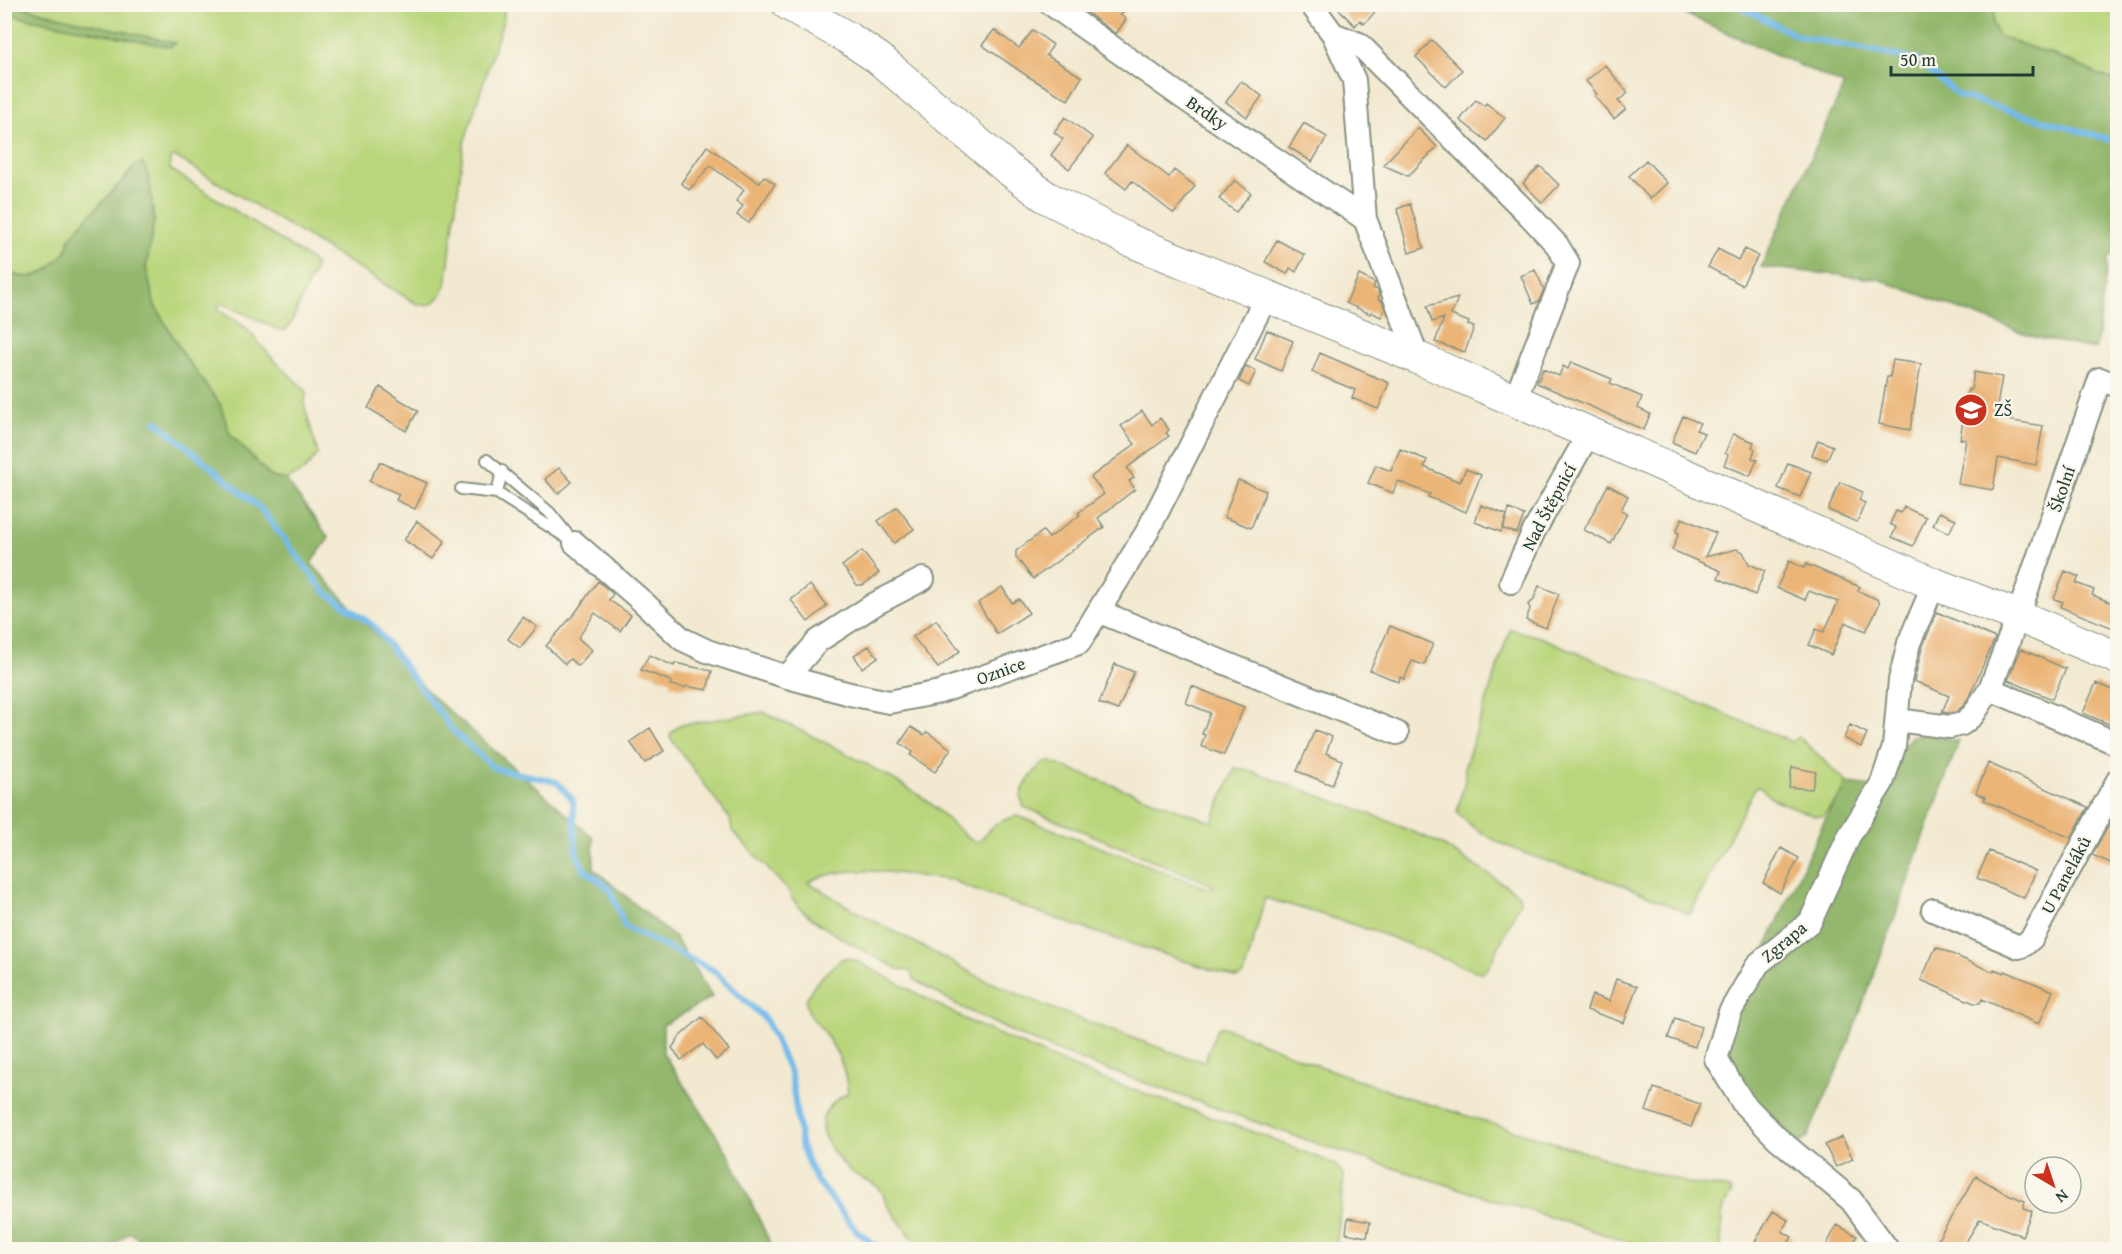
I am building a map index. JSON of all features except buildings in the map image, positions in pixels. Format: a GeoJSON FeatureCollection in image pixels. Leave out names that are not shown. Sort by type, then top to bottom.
{"type":"FeatureCollection","features":[{"type":"Feature","properties":{"kind":"street"},"geometry":{"type":"LineString","coordinates":[[788,4],[878,58],[1007,168],[1046,197],[1129,240],[1418,357],[1934,584],[2118,658]]}},
{"type":"Feature","properties":{"kind":"street","name":"Brdky"},"geometry":{"type":"LineString","coordinates":[[1051,4],[1185,99],[1365,219]]}},
{"type":"Feature","properties":{"kind":"street"},"geometry":{"type":"LineString","coordinates":[[1311,4],[1333,34],[1354,80],[1365,219],[1418,357]]}},
{"type":"Feature","properties":{"kind":"street"},"geometry":{"type":"LineString","coordinates":[[1333,34],[1359,44],[1529,215],[1557,245],[1568,263],[1515,400]]}},
{"type":"Feature","properties":{"kind":"street","name":"Oznice"},"geometry":{"type":"LineString","coordinates":[[575,543],[644,602],[682,639],[707,651],[788,677],[889,702],[940,692],[1079,643],[1148,532],[1267,295]]}},
{"type":"Feature","properties":{"kind":"street","name":"Školní"},"geometry":{"type":"LineString","coordinates":[[2018,616],[2100,379],[2118,386]]}},
{"type":"Feature","properties":{"kind":"street","name":"Nad Štěpnicí"},"geometry":{"type":"LineString","coordinates":[[1510,582],[1533,532],[1589,433]]}},
{"type":"Feature","properties":{"kind":"street"},"geometry":{"type":"LineString","coordinates":[[788,677],[818,641],[875,604],[923,579]]}},
{"type":"Feature","properties":{"kind":"street","name":"Zgrapa"},"geometry":{"type":"LineString","coordinates":[[1888,1250],[1851,1200],[1777,1138],[1743,1103],[1716,1059],[1730,1012],[1758,964],[1810,922],[1849,836],[1882,783],[1894,747],[1900,680],[1909,643],[1934,584]]}},
{"type":"Feature","properties":{"kind":"street"},"geometry":{"type":"LineString","coordinates":[[1100,612],[1397,734]]}},
{"type":"Feature","properties":{"kind":"street"},"geometry":{"type":"LineString","coordinates":[[1897,720],[1950,728],[1962,724],[1973,715],[1990,689],[2018,616]]}},
{"type":"Feature","properties":{"kind":"street"},"geometry":{"type":"LineString","coordinates":[[1990,689],[2118,744]]}},
{"type":"Feature","properties":{"kind":"street","name":"U Paneláků"},"geometry":{"type":"LineString","coordinates":[[1934,910],[2019,947],[2024,945],[2032,938],[2112,802],[2118,780]]}},
{"type":"Feature","properties":{"kind":"lane"},"geometry":{"type":"LineString","coordinates":[[487,460],[549,512],[575,543]]}},
{"type":"Feature","properties":{"kind":"lane"},"geometry":{"type":"LineString","coordinates":[[497,493],[502,471]]}},
{"type":"Feature","properties":{"kind":"lane"},"geometry":{"type":"LineString","coordinates":[[461,489],[497,493],[575,543]]}},
{"type":"Feature","properties":{"kind":"green space"},"geometry":{"type":"Polygon","coordinates":[[[5,4],[18,5],[175,43],[171,47],[5,14],[5,4]]]}},
{"type":"Feature","properties":{"kind":"green space"},"geometry":{"type":"Polygon","coordinates":[[[18,5],[504,5],[504,18],[464,143],[446,285],[432,303],[417,304],[176,157],[170,158],[170,169],[310,259],[316,266],[290,325],[285,330],[279,330],[222,303],[218,306],[220,311],[245,327],[307,392],[304,404],[318,454],[304,471],[286,480],[271,477],[230,434],[220,404],[185,357],[155,306],[146,268],[154,221],[150,185],[135,166],[70,238],[67,249],[54,266],[36,275],[16,275],[5,271],[4,14],[171,47],[18,5]]]}},
{"type":"Feature","properties":{"kind":"green space"},"geometry":{"type":"Polygon","coordinates":[[[1665,5],[1995,5],[1993,23],[1998,36],[2067,60],[2117,81],[2117,250],[2108,258],[2096,349],[2034,337],[1878,279],[1761,267],[1844,85],[1665,5]]]}},
{"type":"Feature","properties":{"kind":"green space"},"geometry":{"type":"Polygon","coordinates":[[[1995,5],[2117,5],[2117,81],[2068,60],[1998,36],[1993,23],[1995,5]]]}},
{"type":"Feature","properties":{"kind":"green space"},"geometry":{"type":"Polygon","coordinates":[[[142,163],[146,168],[150,185],[154,221],[146,268],[155,306],[185,357],[220,404],[230,434],[271,477],[286,480],[329,538],[311,563],[433,697],[593,837],[594,869],[676,939],[712,997],[663,1025],[663,1053],[728,1153],[773,1249],[150,1250],[130,1232],[109,1249],[5,1249],[5,271],[18,276],[33,277],[46,271],[67,251],[70,238],[82,223],[135,166],[142,163]]]}},
{"type":"Feature","properties":{"kind":"green space"},"geometry":{"type":"Polygon","coordinates":[[[1510,629],[1540,637],[1792,742],[1799,737],[1846,781],[1846,787],[1823,816],[1815,816],[1775,800],[1759,787],[1755,788],[1690,914],[1617,883],[1554,864],[1509,847],[1471,825],[1457,812],[1465,780],[1465,766],[1510,629]]]}},
{"type":"Feature","properties":{"kind":"green space"},"geometry":{"type":"Polygon","coordinates":[[[763,712],[900,783],[927,800],[960,831],[976,842],[997,824],[1018,816],[1207,888],[1215,888],[1213,885],[1024,807],[1021,797],[1027,782],[1040,766],[1048,761],[1212,822],[1235,768],[1248,770],[1383,819],[1441,844],[1519,894],[1520,902],[1490,965],[1483,973],[1377,932],[1265,898],[1244,975],[1237,978],[1080,927],[966,887],[953,880],[861,871],[825,875],[808,882],[845,905],[981,978],[1053,1009],[1185,1057],[1205,1061],[1217,1029],[1222,1026],[1314,1064],[1403,1096],[1649,1172],[1688,1183],[1730,1189],[1731,1194],[1722,1214],[1720,1249],[1675,1249],[1629,1242],[1324,1146],[1086,1062],[1023,1037],[957,1005],[915,980],[910,971],[898,969],[854,946],[805,913],[789,891],[732,831],[730,819],[671,739],[670,734],[680,725],[763,712]]]}},
{"type":"Feature","properties":{"kind":"green space"},"geometry":{"type":"Polygon","coordinates":[[[1924,734],[1959,741],[1848,1045],[1807,1138],[1798,1144],[1761,1111],[1742,1086],[1731,1055],[1729,1038],[1731,1024],[1830,809],[1842,794],[1845,783],[1888,790],[1903,746],[1912,736],[1924,734]]]}},
{"type":"Feature","properties":{"kind":"green space"},"geometry":{"type":"Polygon","coordinates":[[[843,958],[853,959],[970,1022],[1094,1076],[1248,1130],[1335,1164],[1344,1176],[1336,1249],[921,1249],[887,1205],[882,1192],[873,1183],[854,1174],[833,1152],[823,1130],[823,1119],[828,1109],[835,1101],[848,1093],[845,1075],[837,1054],[811,1016],[806,1004],[814,985],[843,958]]]}},
{"type":"Feature","properties":{"kind":"waterway"},"geometry":{"type":"LineString","coordinates":[[1735,4],[1797,36],[1917,60],[1959,96],[2118,142]]}},
{"type":"Feature","properties":{"kind":"waterway"},"geometry":{"type":"LineString","coordinates":[[156,421],[261,509],[324,591],[374,626],[454,732],[494,768],[557,782],[573,800],[576,852],[584,869],[610,889],[625,927],[713,970],[766,1020],[791,1075],[802,1149],[816,1180],[857,1231],[880,1250]]}},
{"type":"Feature","properties":{"kind":"place","name":"ZŠ"},"geometry":{"type":"Point","coordinates":[1971,410]}}]}
